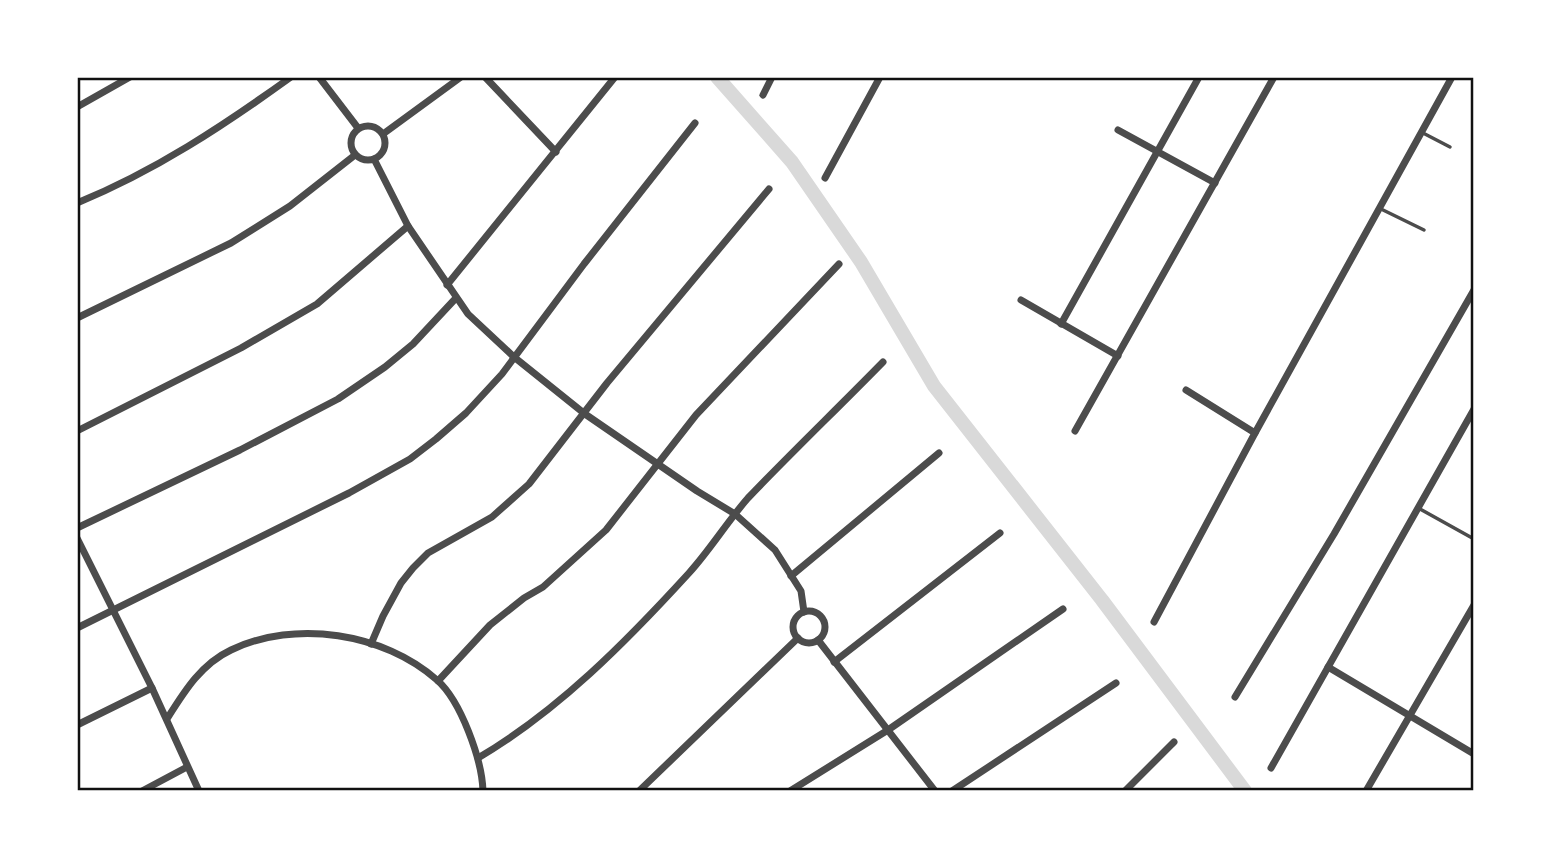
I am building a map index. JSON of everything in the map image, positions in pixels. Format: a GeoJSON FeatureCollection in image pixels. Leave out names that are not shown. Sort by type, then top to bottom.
{"type":"FeatureCollection","features":[{"type":"Feature","properties":{"kind":"street"},"geometry":{"type":"LineString","coordinates":[[77,107],[130,77]]}},
{"type":"Feature","properties":{"kind":"street"},"geometry":{"type":"LineString","coordinates":[[77,204],[174,155],[242,113],[291,77]]}},
{"type":"Feature","properties":{"kind":"street"},"geometry":{"type":"LineString","coordinates":[[319,77],[358,128]]}},
{"type":"Feature","properties":{"kind":"street"},"geometry":{"type":"LineString","coordinates":[[383,134],[461,77]]}},
{"type":"Feature","properties":{"kind":"street"},"geometry":{"type":"LineString","coordinates":[[485,77],[556,152]]}},
{"type":"Feature","properties":{"kind":"street"},"geometry":{"type":"LineString","coordinates":[[447,285],[615,77]]}},
{"type":"Feature","properties":{"kind":"street"},"geometry":{"type":"LineString","coordinates":[[763,96],[772,77]]}},
{"type":"Feature","properties":{"kind":"street"},"geometry":{"type":"LineString","coordinates":[[825,178],[880,77]]}},
{"type":"Feature","properties":{"kind":"street"},"geometry":{"type":"LineString","coordinates":[[1061,324],[1199,77]]}},
{"type":"Feature","properties":{"kind":"street"},"geometry":{"type":"LineString","coordinates":[[1075,431],[1274,77]]}},
{"type":"Feature","properties":{"kind":"street"},"geometry":{"type":"LineString","coordinates":[[1154,622],[1452,77]]}},
{"type":"Feature","properties":{"kind":"street"},"geometry":{"type":"LineString","coordinates":[[77,628],[349,493],[410,459],[466,413],[502,374],[695,123]]}},
{"type":"Feature","properties":{"kind":"street"},"geometry":{"type":"LineString","coordinates":[[358,128],[372,126],[383,134]]}},
{"type":"Feature","properties":{"kind":"street"},"geometry":{"type":"LineString","coordinates":[[358,128],[350,141],[351,148],[355,155],[364,160],[374,159],[384,149],[383,134]]}},
{"type":"Feature","properties":{"kind":"street"},"geometry":{"type":"LineString","coordinates":[[1118,130],[1216,183]]}},
{"type":"Feature","properties":{"kind":"street"},"geometry":{"type":"LineString","coordinates":[[77,318],[230,243],[290,206],[355,155]]}},
{"type":"Feature","properties":{"kind":"street"},"geometry":{"type":"LineString","coordinates":[[374,159],[408,226],[468,314],[514,357],[585,414],[735,514],[775,550],[801,591],[804,612]]}},
{"type":"Feature","properties":{"kind":"street"},"geometry":{"type":"LineString","coordinates":[[371,644],[401,583],[421,560],[428,553],[492,517],[513,501],[585,414],[607,383],[769,189]]}},
{"type":"Feature","properties":{"kind":"street"},"geometry":{"type":"LineString","coordinates":[[77,431],[307,311],[408,226]]}},
{"type":"Feature","properties":{"kind":"street"},"geometry":{"type":"LineString","coordinates":[[438,681],[490,625],[552,579],[606,530],[696,415],[839,264]]}},
{"type":"Feature","properties":{"kind":"street"},"geometry":{"type":"LineString","coordinates":[[1236,697],[1349,510],[1474,290]]}},
{"type":"Feature","properties":{"kind":"street"},"geometry":{"type":"LineString","coordinates":[[77,528],[240,450],[338,399],[385,368],[413,344],[456,298]]}},
{"type":"Feature","properties":{"kind":"street"},"geometry":{"type":"LineString","coordinates":[[1021,300],[1118,356]]}},
{"type":"Feature","properties":{"kind":"street"},"geometry":{"type":"LineString","coordinates":[[478,758],[540,716],[603,661],[690,572],[735,514],[883,362]]}},
{"type":"Feature","properties":{"kind":"street"},"geometry":{"type":"LineString","coordinates":[[1186,390],[1255,433]]}},
{"type":"Feature","properties":{"kind":"street"},"geometry":{"type":"LineString","coordinates":[[1270,768],[1474,409]]}},
{"type":"Feature","properties":{"kind":"street"},"geometry":{"type":"LineString","coordinates":[[791,576],[939,453]]}},
{"type":"Feature","properties":{"kind":"street"},"geometry":{"type":"LineString","coordinates":[[834,662],[1000,533]]}},
{"type":"Feature","properties":{"kind":"street"},"geometry":{"type":"LineString","coordinates":[[77,538],[167,719],[199,791]]}},
{"type":"Feature","properties":{"kind":"street"},"geometry":{"type":"LineString","coordinates":[[1366,791],[1474,605]]}},
{"type":"Feature","properties":{"kind":"street"},"geometry":{"type":"LineString","coordinates":[[790,791],[888,730],[1063,609]]}},
{"type":"Feature","properties":{"kind":"street"},"geometry":{"type":"LineString","coordinates":[[804,612],[817,613],[825,623],[825,630],[818,640],[804,642],[798,638],[793,627],[799,615],[804,612]]}},
{"type":"Feature","properties":{"kind":"street"},"geometry":{"type":"LineString","coordinates":[[167,719],[197,674],[230,650],[265,638],[292,634],[328,634],[371,644],[401,656],[438,681],[459,713],[478,758],[484,791]]}},
{"type":"Feature","properties":{"kind":"street"},"geometry":{"type":"LineString","coordinates":[[639,791],[798,638]]}},
{"type":"Feature","properties":{"kind":"street"},"geometry":{"type":"LineString","coordinates":[[818,640],[935,791]]}},
{"type":"Feature","properties":{"kind":"street"},"geometry":{"type":"LineString","coordinates":[[1328,667],[1474,754]]}},
{"type":"Feature","properties":{"kind":"street"},"geometry":{"type":"LineString","coordinates":[[953,791],[1116,683]]}},
{"type":"Feature","properties":{"kind":"street"},"geometry":{"type":"LineString","coordinates":[[77,725],[152,688]]}},
{"type":"Feature","properties":{"kind":"street"},"geometry":{"type":"LineString","coordinates":[[1125,791],[1174,742]]}},
{"type":"Feature","properties":{"kind":"street"},"geometry":{"type":"LineString","coordinates":[[142,791],[187,767]]}},
{"type":"Feature","properties":{"kind":"lane"},"geometry":{"type":"LineString","coordinates":[[1421,132],[1450,147]]}},
{"type":"Feature","properties":{"kind":"lane"},"geometry":{"type":"LineString","coordinates":[[1379,208],[1424,230]]}},
{"type":"Feature","properties":{"kind":"lane"},"geometry":{"type":"LineString","coordinates":[[1418,508],[1474,539]]}},
{"type":"Feature","properties":{"kind":"waterway"},"geometry":{"type":"LineString","coordinates":[[717,77],[792,162],[861,262],[934,386],[1102,600],[1245,791]]}}]}
